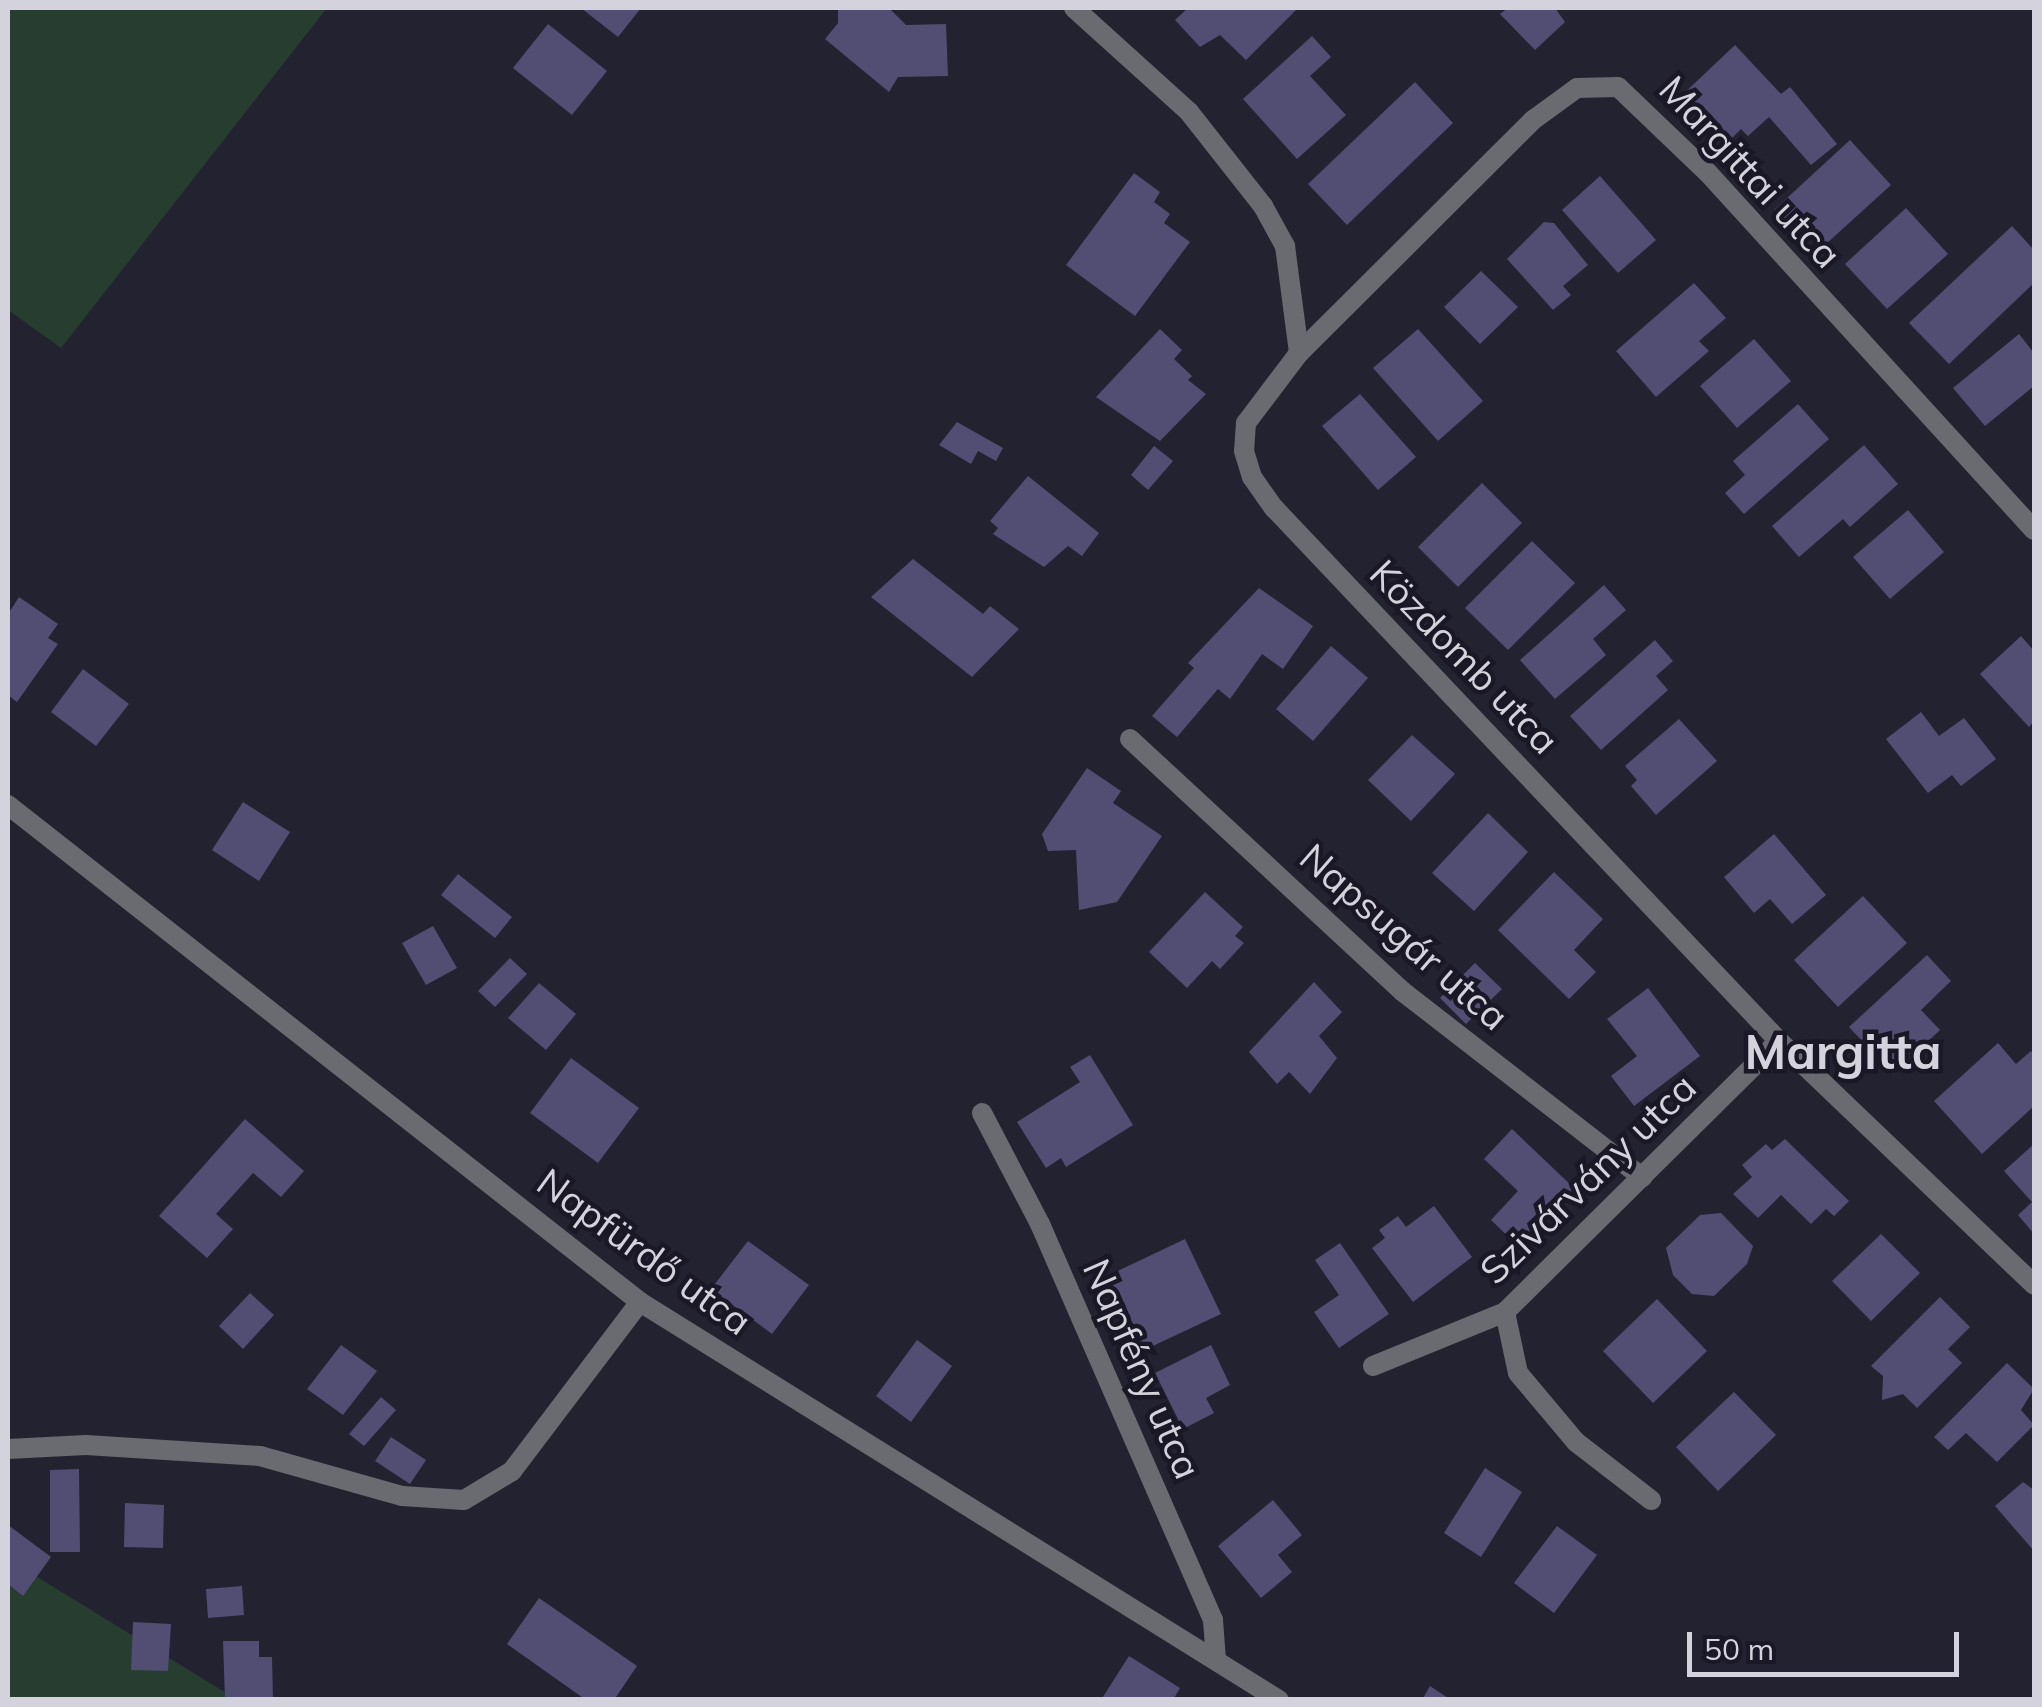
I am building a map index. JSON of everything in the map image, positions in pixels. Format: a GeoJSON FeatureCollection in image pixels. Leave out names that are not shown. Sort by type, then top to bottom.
{"type":"FeatureCollection","features":[{"type":"Feature","properties":{"kind":"street"},"geometry":{"type":"LineString","coordinates":[[1074,8],[1189,112],[1263,206],[1285,246],[1299,353]]}},
{"type":"Feature","properties":{"kind":"street","name":"Margittai utca"},"geometry":{"type":"LineString","coordinates":[[1299,353],[1553,103],[1577,88],[1618,87],[1708,173],[2034,530]]}},
{"type":"Feature","properties":{"kind":"street","name":"Közdomb utca"},"geometry":{"type":"LineString","coordinates":[[1299,353],[1246,424],[1244,450],[1252,476],[1274,508],[1780,1041],[2034,1285]]}},
{"type":"Feature","properties":{"kind":"street","name":"Napsugár utca"},"geometry":{"type":"LineString","coordinates":[[1130,739],[1402,990],[1642,1176]]}},
{"type":"Feature","properties":{"kind":"street","name":"Napfürdő utca"},"geometry":{"type":"LineString","coordinates":[[8,805],[640,1302],[1279,1700]]}},
{"type":"Feature","properties":{"kind":"street","name":"Szivárvány utca"},"geometry":{"type":"LineString","coordinates":[[1373,1366],[1505,1312],[1780,1041]]}},
{"type":"Feature","properties":{"kind":"street","name":"Napfény utca"},"geometry":{"type":"LineString","coordinates":[[982,1113],[1040,1224],[1213,1620],[1216,1660]]}},
{"type":"Feature","properties":{"kind":"street"},"geometry":{"type":"LineString","coordinates":[[8,1450],[86,1446],[260,1456],[402,1496],[464,1500],[512,1471],[640,1302]]}},
{"type":"Feature","properties":{"kind":"street"},"geometry":{"type":"LineString","coordinates":[[1505,1312],[1518,1373],[1576,1442],[1651,1500]]}},
{"type":"Feature","properties":{"kind":"green space"},"geometry":{"type":"Polygon","coordinates":[[[8,8],[327,8],[61,348],[8,310],[8,8]]]}},
{"type":"Feature","properties":{"kind":"green space"},"geometry":{"type":"Polygon","coordinates":[[[8,1559],[236,1699],[8,1699],[8,1559]]]}},
{"type":"Feature","properties":{"kind":"building"},"geometry":{"type":"Polygon","coordinates":[[[581,8],[641,8],[618,37],[581,8]]]}},
{"type":"Feature","properties":{"kind":"building"},"geometry":{"type":"Polygon","coordinates":[[[838,8],[889,8],[906,25],[946,24],[948,76],[898,77],[889,92],[825,39],[838,23],[838,8]]]}},
{"type":"Feature","properties":{"kind":"building"},"geometry":{"type":"Polygon","coordinates":[[[1188,8],[1298,8],[1246,60],[1220,35],[1200,47],[1175,20],[1188,8]]]}},
{"type":"Feature","properties":{"kind":"building"},"geometry":{"type":"Polygon","coordinates":[[[1508,8],[1555,8],[1565,22],[1535,50],[1500,14],[1508,8]]]}},
{"type":"Feature","properties":{"kind":"building"},"geometry":{"type":"Polygon","coordinates":[[[548,24],[607,71],[572,115],[513,68],[548,24]]]}},
{"type":"Feature","properties":{"kind":"building"},"geometry":{"type":"Polygon","coordinates":[[[1312,36],[1331,57],[1310,76],[1346,115],[1297,159],[1243,99],[1312,36]]]}},
{"type":"Feature","properties":{"kind":"building"},"geometry":{"type":"Polygon","coordinates":[[[1735,45],[1781,94],[1790,87],[1837,144],[1811,165],[1769,117],[1748,136],[1741,129],[1725,145],[1680,97],[1735,45]]]}},
{"type":"Feature","properties":{"kind":"building"},"geometry":{"type":"Polygon","coordinates":[[[1415,82],[1453,123],[1347,225],[1308,184],[1415,82]]]}},
{"type":"Feature","properties":{"kind":"building"},"geometry":{"type":"Polygon","coordinates":[[[1850,140],[1891,185],[1826,244],[1809,226],[1798,236],[1774,210],[1850,140]]]}},
{"type":"Feature","properties":{"kind":"building"},"geometry":{"type":"Polygon","coordinates":[[[1134,173],[1160,192],[1154,202],[1170,214],[1164,223],[1190,242],[1135,316],[1066,265],[1134,173]]]}},
{"type":"Feature","properties":{"kind":"building"},"geometry":{"type":"Polygon","coordinates":[[[1600,176],[1656,240],[1618,273],[1562,210],[1600,176]]]}},
{"type":"Feature","properties":{"kind":"building"},"geometry":{"type":"Polygon","coordinates":[[[1906,208],[1948,254],[1887,309],[1845,264],[1906,208]]]}},
{"type":"Feature","properties":{"kind":"building"},"geometry":{"type":"Polygon","coordinates":[[[1544,222],[1554,223],[1588,265],[1563,286],[1571,295],[1553,310],[1507,259],[1544,222]]]}},
{"type":"Feature","properties":{"kind":"building"},"geometry":{"type":"Polygon","coordinates":[[[2012,226],[2034,250],[2034,283],[1949,364],[1909,323],[2012,226]]]}},
{"type":"Feature","properties":{"kind":"building"},"geometry":{"type":"Polygon","coordinates":[[[1481,271],[1518,307],[1480,344],[1444,307],[1481,271]]]}},
{"type":"Feature","properties":{"kind":"building"},"geometry":{"type":"Polygon","coordinates":[[[1694,283],[1726,318],[1699,341],[1709,351],[1656,397],[1616,351],[1694,283]]]}},
{"type":"Feature","properties":{"kind":"building"},"geometry":{"type":"Polygon","coordinates":[[[1160,329],[1182,350],[1174,359],[1192,376],[1188,380],[1206,394],[1160,441],[1096,397],[1160,329]]]}},
{"type":"Feature","properties":{"kind":"building"},"geometry":{"type":"Polygon","coordinates":[[[1418,329],[1483,401],[1438,441],[1373,368],[1418,329]]]}},
{"type":"Feature","properties":{"kind":"building"},"geometry":{"type":"Polygon","coordinates":[[[2019,334],[2034,353],[2034,386],[1985,426],[1953,388],[2019,334]]]}},
{"type":"Feature","properties":{"kind":"building"},"geometry":{"type":"Polygon","coordinates":[[[1754,339],[1791,381],[1737,428],[1700,386],[1754,339]]]}},
{"type":"Feature","properties":{"kind":"building"},"geometry":{"type":"Polygon","coordinates":[[[1360,394],[1416,457],[1378,490],[1322,426],[1360,394]]]}},
{"type":"Feature","properties":{"kind":"building"},"geometry":{"type":"Polygon","coordinates":[[[1798,404],[1829,439],[1744,514],[1725,493],[1745,475],[1733,461],[1798,404]]]}},
{"type":"Feature","properties":{"kind":"building"},"geometry":{"type":"Polygon","coordinates":[[[957,422],[1003,448],[996,461],[978,451],[971,464],[939,445],[957,422]]]}},
{"type":"Feature","properties":{"kind":"building"},"geometry":{"type":"Polygon","coordinates":[[[1864,445],[1898,484],[1850,527],[1843,519],[1799,557],[1772,526],[1864,445]]]}},
{"type":"Feature","properties":{"kind":"building"},"geometry":{"type":"Polygon","coordinates":[[[1154,446],[1173,461],[1148,490],[1131,475],[1154,446]]]}},
{"type":"Feature","properties":{"kind":"building"},"geometry":{"type":"Polygon","coordinates":[[[1028,476],[1099,533],[1082,556],[1068,546],[1044,567],[993,534],[998,528],[990,521],[1028,476]]]}},
{"type":"Feature","properties":{"kind":"building"},"geometry":{"type":"Polygon","coordinates":[[[1482,483],[1522,523],[1458,587],[1418,547],[1482,483]]]}},
{"type":"Feature","properties":{"kind":"building"},"geometry":{"type":"Polygon","coordinates":[[[1908,510],[1944,552],[1890,599],[1853,557],[1908,510]]]}},
{"type":"Feature","properties":{"kind":"building"},"geometry":{"type":"Polygon","coordinates":[[[1532,541],[1575,583],[1508,650],[1465,608],[1532,541]]]}},
{"type":"Feature","properties":{"kind":"building"},"geometry":{"type":"Polygon","coordinates":[[[913,559],[983,614],[990,606],[1019,629],[972,677],[871,597],[913,559]]]}},
{"type":"Feature","properties":{"kind":"building"},"geometry":{"type":"Polygon","coordinates":[[[1604,585],[1626,610],[1593,639],[1606,655],[1555,699],[1520,660],[1604,585]]]}},
{"type":"Feature","properties":{"kind":"building"},"geometry":{"type":"Polygon","coordinates":[[[1259,588],[1313,626],[1283,669],[1262,654],[1230,699],[1218,689],[1177,737],[1152,716],[1194,668],[1188,663],[1259,588]]]}},
{"type":"Feature","properties":{"kind":"building"},"geometry":{"type":"Polygon","coordinates":[[[19,597],[58,624],[48,638],[58,644],[17,702],[8,695],[8,614],[19,597]]]}},
{"type":"Feature","properties":{"kind":"building"},"geometry":{"type":"Polygon","coordinates":[[[2021,636],[2034,651],[2034,721],[2029,727],[1980,674],[2021,636]]]}},
{"type":"Feature","properties":{"kind":"building"},"geometry":{"type":"Polygon","coordinates":[[[1655,640],[1673,661],[1656,676],[1668,690],[1601,750],[1570,716],[1655,640]]]}},
{"type":"Feature","properties":{"kind":"building"},"geometry":{"type":"Polygon","coordinates":[[[1331,646],[1368,678],[1313,741],[1276,709],[1331,646]]]}},
{"type":"Feature","properties":{"kind":"building"},"geometry":{"type":"Polygon","coordinates":[[[83,669],[129,704],[96,746],[51,712],[83,669]]]}},
{"type":"Feature","properties":{"kind":"building"},"geometry":{"type":"Polygon","coordinates":[[[1921,712],[1939,736],[1964,718],[1996,759],[1961,786],[1952,775],[1928,793],[1886,739],[1921,712]]]}},
{"type":"Feature","properties":{"kind":"building"},"geometry":{"type":"Polygon","coordinates":[[[1679,719],[1717,761],[1656,815],[1631,786],[1637,780],[1625,766],[1679,719]]]}},
{"type":"Feature","properties":{"kind":"building"},"geometry":{"type":"Polygon","coordinates":[[[1412,735],[1455,774],[1411,821],[1368,780],[1412,735]]]}},
{"type":"Feature","properties":{"kind":"building"},"geometry":{"type":"Polygon","coordinates":[[[1087,768],[1121,791],[1113,803],[1162,836],[1117,902],[1079,910],[1076,850],[1048,851],[1042,834],[1087,768]]]}},
{"type":"Feature","properties":{"kind":"building"},"geometry":{"type":"Polygon","coordinates":[[[243,802],[290,832],[259,881],[212,850],[243,802]]]}},
{"type":"Feature","properties":{"kind":"building"},"geometry":{"type":"Polygon","coordinates":[[[1488,813],[1528,852],[1474,911],[1432,873],[1488,813]]]}},
{"type":"Feature","properties":{"kind":"building"},"geometry":{"type":"Polygon","coordinates":[[[1774,834],[1826,895],[1792,924],[1770,899],[1754,913],[1724,877],[1774,834]]]}},
{"type":"Feature","properties":{"kind":"building"},"geometry":{"type":"Polygon","coordinates":[[[1554,872],[1603,919],[1574,950],[1596,972],[1569,999],[1498,930],[1554,872]]]}},
{"type":"Feature","properties":{"kind":"building"},"geometry":{"type":"Polygon","coordinates":[[[458,874],[512,917],[495,938],[441,895],[458,874]]]}},
{"type":"Feature","properties":{"kind":"building"},"geometry":{"type":"Polygon","coordinates":[[[1205,892],[1243,927],[1235,936],[1244,943],[1220,969],[1212,961],[1187,988],[1149,952],[1205,892]]]}},
{"type":"Feature","properties":{"kind":"building"},"geometry":{"type":"Polygon","coordinates":[[[1863,896],[1907,943],[1838,1007],[1794,960],[1863,896]]]}},
{"type":"Feature","properties":{"kind":"building"},"geometry":{"type":"Polygon","coordinates":[[[433,926],[457,968],[426,985],[402,943],[433,926]]]}},
{"type":"Feature","properties":{"kind":"building"},"geometry":{"type":"Polygon","coordinates":[[[1927,955],[1951,981],[1921,1010],[1940,1030],[1893,1074],[1849,1027],[1927,955]]]}},
{"type":"Feature","properties":{"kind":"building"},"geometry":{"type":"Polygon","coordinates":[[[510,958],[527,974],[495,1007],[478,991],[510,958]]]}},
{"type":"Feature","properties":{"kind":"building"},"geometry":{"type":"Polygon","coordinates":[[[1475,963],[1502,989],[1466,1024],[1440,998],[1475,963]]]}},
{"type":"Feature","properties":{"kind":"building"},"geometry":{"type":"Polygon","coordinates":[[[1314,982],[1342,1012],[1319,1036],[1337,1058],[1310,1094],[1289,1072],[1277,1084],[1249,1052],[1314,982]]]}},
{"type":"Feature","properties":{"kind":"building"},"geometry":{"type":"Polygon","coordinates":[[[539,983],[576,1014],[546,1050],[508,1018],[539,983]]]}},
{"type":"Feature","properties":{"kind":"building"},"geometry":{"type":"Polygon","coordinates":[[[1648,988],[1700,1056],[1634,1106],[1611,1076],[1637,1056],[1607,1019],[1648,988]]]}},
{"type":"Feature","properties":{"kind":"building"},"geometry":{"type":"Polygon","coordinates":[[[1998,1043],[2016,1064],[2031,1051],[2034,1055],[2034,1106],[1982,1154],[1934,1101],[1998,1043]]]}},
{"type":"Feature","properties":{"kind":"building"},"geometry":{"type":"Polygon","coordinates":[[[1090,1055],[1133,1125],[1066,1167],[1061,1158],[1046,1168],[1017,1122],[1080,1082],[1070,1067],[1090,1055]]]}},
{"type":"Feature","properties":{"kind":"building"},"geometry":{"type":"Polygon","coordinates":[[[571,1058],[639,1108],[598,1163],[530,1113],[571,1058]]]}},
{"type":"Feature","properties":{"kind":"building"},"geometry":{"type":"Polygon","coordinates":[[[245,1119],[304,1171],[281,1197],[253,1173],[216,1214],[233,1229],[207,1258],[159,1216],[245,1119]]]}},
{"type":"Feature","properties":{"kind":"building"},"geometry":{"type":"Polygon","coordinates":[[[1512,1129],[1575,1189],[1519,1247],[1491,1220],[1518,1191],[1484,1159],[1512,1129]]]}},
{"type":"Feature","properties":{"kind":"building"},"geometry":{"type":"Polygon","coordinates":[[[1785,1139],[1849,1201],[1834,1216],[1826,1209],[1811,1224],[1781,1195],[1758,1218],[1733,1194],[1752,1177],[1742,1165],[1766,1144],[1772,1150],[1785,1139]]]}},
{"type":"Feature","properties":{"kind":"building"},"geometry":{"type":"Polygon","coordinates":[[[2034,1144],[2034,1234],[2018,1215],[2032,1202],[2004,1171],[2034,1144]]]}},
{"type":"Feature","properties":{"kind":"building"},"geometry":{"type":"Polygon","coordinates":[[[1434,1206],[1472,1257],[1413,1302],[1372,1248],[1385,1238],[1379,1230],[1398,1216],[1406,1227],[1434,1206]]]}},
{"type":"Feature","properties":{"kind":"building"},"geometry":{"type":"Polygon","coordinates":[[[1721,1213],[1753,1246],[1747,1264],[1714,1296],[1692,1294],[1673,1275],[1666,1248],[1700,1215],[1721,1213]]]}},
{"type":"Feature","properties":{"kind":"building"},"geometry":{"type":"Polygon","coordinates":[[[1881,1234],[1920,1273],[1871,1321],[1832,1281],[1881,1234]]]}},
{"type":"Feature","properties":{"kind":"building"},"geometry":{"type":"Polygon","coordinates":[[[1185,1239],[1221,1314],[1140,1352],[1105,1277],[1185,1239]]]}},
{"type":"Feature","properties":{"kind":"building"},"geometry":{"type":"Polygon","coordinates":[[[748,1241],[809,1285],[772,1334],[711,1289],[748,1241]]]}},
{"type":"Feature","properties":{"kind":"building"},"geometry":{"type":"Polygon","coordinates":[[[1340,1243],[1389,1314],[1339,1348],[1314,1312],[1339,1295],[1315,1260],[1340,1243]]]}},
{"type":"Feature","properties":{"kind":"building"},"geometry":{"type":"Polygon","coordinates":[[[250,1293],[274,1315],[243,1349],[219,1326],[250,1293]]]}},
{"type":"Feature","properties":{"kind":"building"},"geometry":{"type":"Polygon","coordinates":[[[1940,1297],[1970,1327],[1948,1349],[1962,1363],[1917,1408],[1903,1394],[1882,1400],[1883,1376],[1871,1366],[1940,1297]]]}},
{"type":"Feature","properties":{"kind":"building"},"geometry":{"type":"Polygon","coordinates":[[[1657,1299],[1707,1351],[1653,1403],[1603,1351],[1657,1299]]]}},
{"type":"Feature","properties":{"kind":"building"},"geometry":{"type":"Polygon","coordinates":[[[917,1340],[952,1366],[911,1422],[876,1396],[917,1340]]]}},
{"type":"Feature","properties":{"kind":"building"},"geometry":{"type":"Polygon","coordinates":[[[341,1345],[377,1371],[343,1415],[307,1389],[341,1345]]]}},
{"type":"Feature","properties":{"kind":"building"},"geometry":{"type":"Polygon","coordinates":[[[1211,1345],[1230,1385],[1206,1398],[1214,1413],[1183,1429],[1155,1373],[1211,1345]]]}},
{"type":"Feature","properties":{"kind":"building"},"geometry":{"type":"Polygon","coordinates":[[[2007,1363],[2034,1389],[2021,1410],[2034,1425],[1997,1462],[1966,1433],[1948,1450],[1934,1437],[2007,1363]]]}},
{"type":"Feature","properties":{"kind":"building"},"geometry":{"type":"Polygon","coordinates":[[[1734,1392],[1776,1435],[1718,1491],[1676,1447],[1734,1392]]]}},
{"type":"Feature","properties":{"kind":"building"},"geometry":{"type":"Polygon","coordinates":[[[381,1397],[396,1410],[364,1446],[349,1434],[381,1397]]]}},
{"type":"Feature","properties":{"kind":"building"},"geometry":{"type":"Polygon","coordinates":[[[391,1437],[426,1460],[410,1484],[375,1461],[391,1437]]]}},
{"type":"Feature","properties":{"kind":"building"},"geometry":{"type":"Polygon","coordinates":[[[1485,1468],[1522,1492],[1481,1557],[1444,1533],[1485,1468]]]}},
{"type":"Feature","properties":{"kind":"building"},"geometry":{"type":"Polygon","coordinates":[[[79,1469],[80,1552],[50,1552],[50,1470],[79,1469]]]}},
{"type":"Feature","properties":{"kind":"building"},"geometry":{"type":"Polygon","coordinates":[[[2023,1482],[2034,1490],[2034,1551],[1995,1506],[2023,1482]]]}},
{"type":"Feature","properties":{"kind":"building"},"geometry":{"type":"Polygon","coordinates":[[[1273,1500],[1302,1535],[1278,1555],[1292,1572],[1261,1598],[1218,1546],[1273,1500]]]}},
{"type":"Feature","properties":{"kind":"building"},"geometry":{"type":"Polygon","coordinates":[[[125,1503],[164,1505],[163,1548],[124,1547],[125,1503]]]}},
{"type":"Feature","properties":{"kind":"building"},"geometry":{"type":"Polygon","coordinates":[[[8,1525],[51,1557],[23,1596],[8,1584],[8,1525]]]}},
{"type":"Feature","properties":{"kind":"building"},"geometry":{"type":"Polygon","coordinates":[[[1557,1526],[1597,1555],[1554,1613],[1514,1583],[1557,1526]]]}},
{"type":"Feature","properties":{"kind":"building"},"geometry":{"type":"Polygon","coordinates":[[[242,1586],[244,1615],[208,1618],[206,1589],[242,1586]]]}},
{"type":"Feature","properties":{"kind":"building"},"geometry":{"type":"Polygon","coordinates":[[[539,1598],[637,1666],[614,1700],[586,1700],[507,1644],[539,1598]]]}},
{"type":"Feature","properties":{"kind":"building"},"geometry":{"type":"Polygon","coordinates":[[[133,1622],[171,1624],[168,1671],[131,1670],[133,1622]]]}},
{"type":"Feature","properties":{"kind":"building"},"geometry":{"type":"Polygon","coordinates":[[[223,1641],[259,1641],[259,1657],[272,1657],[273,1700],[225,1700],[223,1641]]]}},
{"type":"Feature","properties":{"kind":"building"},"geometry":{"type":"Polygon","coordinates":[[[1129,1656],[1180,1688],[1173,1700],[1101,1700],[1129,1656]]]}},
{"type":"Feature","properties":{"kind":"building"},"geometry":{"type":"Polygon","coordinates":[[[1430,1686],[1451,1700],[1422,1700],[1430,1686]]]}},
{"type":"Feature","properties":{"kind":"district","name":"Margitta"},"geometry":{"type":"Point","coordinates":[1843,1052]}}]}
